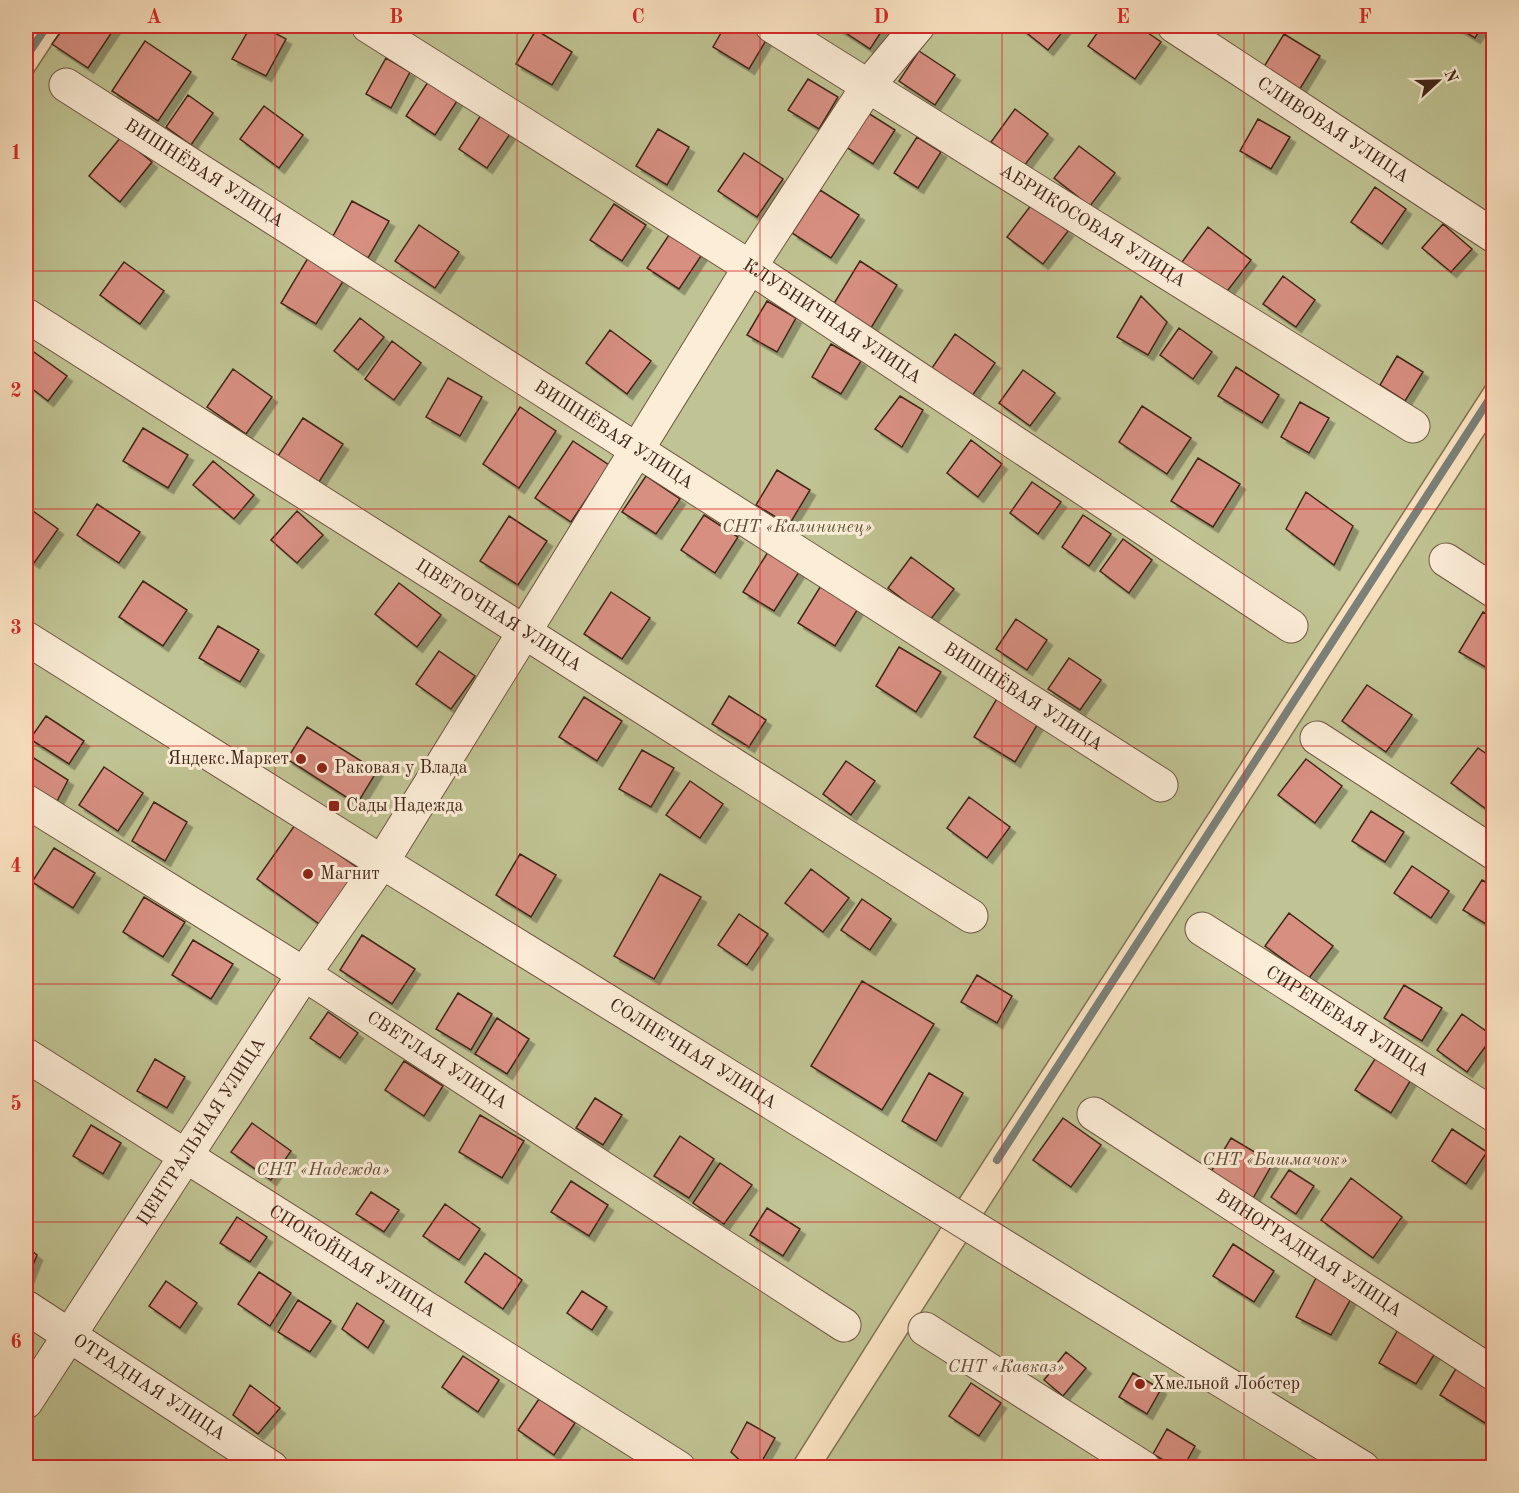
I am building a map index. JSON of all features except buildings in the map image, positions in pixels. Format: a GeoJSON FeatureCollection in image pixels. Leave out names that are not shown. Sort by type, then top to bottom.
{"type":"FeatureCollection","features":[{"type":"Feature","properties":{"kind":"street","name":"КЛУБНИЧНАЯ УЛИЦА"},"geometry":{"type":"LineString","coordinates":[[368,26],[750,267],[1291,626]]}},
{"type":"Feature","properties":{"kind":"street","name":"АБРИКОСОВАЯ УЛИЦА"},"geometry":{"type":"LineString","coordinates":[[772,26],[1413,426]]}},
{"type":"Feature","properties":{"kind":"street","name":"ЦЕНТРАЛЬНАЯ УЛИЦА"},"geometry":{"type":"LineString","coordinates":[[26,1402],[304,974],[381,862],[750,267],[868,86],[918,26]]}},
{"type":"Feature","properties":{"kind":"street","name":"СЛИВОВАЯ УЛИЦА"},"geometry":{"type":"LineString","coordinates":[[1174,26],[1494,236]]}},
{"type":"Feature","properties":{"kind":"street","name":"ВИШНЁВАЯ УЛИЦА"},"geometry":{"type":"LineString","coordinates":[[66,85],[1161,785]]}},
{"type":"Feature","properties":{"kind":"street","name":"ЦВЕТОЧНАЯ УЛИЦА"},"geometry":{"type":"LineString","coordinates":[[26,315],[971,916]]}},
{"type":"Feature","properties":{"kind":"street"},"geometry":{"type":"LineString","coordinates":[[1446,560],[1494,591]]}},
{"type":"Feature","properties":{"kind":"street","name":"СОЛНЕЧНАЯ УЛИЦА"},"geometry":{"type":"LineString","coordinates":[[26,638],[381,862],[1363,1467]]}},
{"type":"Feature","properties":{"kind":"street"},"geometry":{"type":"LineString","coordinates":[[1317,738],[1494,853]]}},
{"type":"Feature","properties":{"kind":"street","name":"СВЕТЛАЯ УЛИЦА"},"geometry":{"type":"LineString","coordinates":[[26,801],[304,974],[844,1325]]}},
{"type":"Feature","properties":{"kind":"street","name":"СИРЕНЕВАЯ УЛИЦА"},"geometry":{"type":"LineString","coordinates":[[1202,929],[1494,1115]]}},
{"type":"Feature","properties":{"kind":"street","name":"СПОКОЙНАЯ УЛИЦА"},"geometry":{"type":"LineString","coordinates":[[26,1055],[679,1467]]}},
{"type":"Feature","properties":{"kind":"street","name":"ВИНОГРАДНАЯ УЛИЦА"},"geometry":{"type":"LineString","coordinates":[[1094,1114],[1494,1374]]}},
{"type":"Feature","properties":{"kind":"street","name":"ОТРАДНАЯ УЛИЦА"},"geometry":{"type":"LineString","coordinates":[[26,1308],[272,1467]]}},
{"type":"Feature","properties":{"kind":"street"},"geometry":{"type":"LineString","coordinates":[[925,1329],[1144,1467]]}},
{"type":"Feature","properties":{"kind":"green space","name":"СНТ «Калининец»"},"geometry":{"type":"Polygon","coordinates":[[[64,26],[1493,26],[1493,374],[950,1213],[790,1467],[26,1467],[26,84],[64,26]]]}},
{"type":"Feature","properties":{"kind":"green space","name":"СНТ «Башмачок»"},"geometry":{"type":"Polygon","coordinates":[[[1493,421],[1493,1467],[821,1468],[1493,421]]]}},
{"type":"Feature","properties":{"kind":"waterway"},"geometry":{"type":"LineString","coordinates":[[26,57],[47,26]]}},
{"type":"Feature","properties":{"kind":"waterway"},"geometry":{"type":"LineString","coordinates":[[997,1160],[1494,392]]}},
{"type":"Feature","properties":{"kind":"place","name":"Яндекс.Маркет"},"geometry":{"type":"Point","coordinates":[301,759]}},
{"type":"Feature","properties":{"kind":"place","name":"Раковая у Влада"},"geometry":{"type":"Point","coordinates":[322,768]}},
{"type":"Feature","properties":{"kind":"place","name":"Сады Надежда"},"geometry":{"type":"Point","coordinates":[334,806]}},
{"type":"Feature","properties":{"kind":"place","name":"Магнит"},"geometry":{"type":"Point","coordinates":[308,874]}},
{"type":"Feature","properties":{"kind":"place","name":"Хмельной Лобстер"},"geometry":{"type":"Point","coordinates":[1140,1384]}},
{"type":"Feature","properties":{"kind":"park label","name":"СНТ «Надежда»"},"geometry":{"type":"Point","coordinates":[323,1170]}},
{"type":"Feature","properties":{"kind":"park label","name":"СНТ «Кавказ»"},"geometry":{"type":"Point","coordinates":[1006,1367]}}]}
